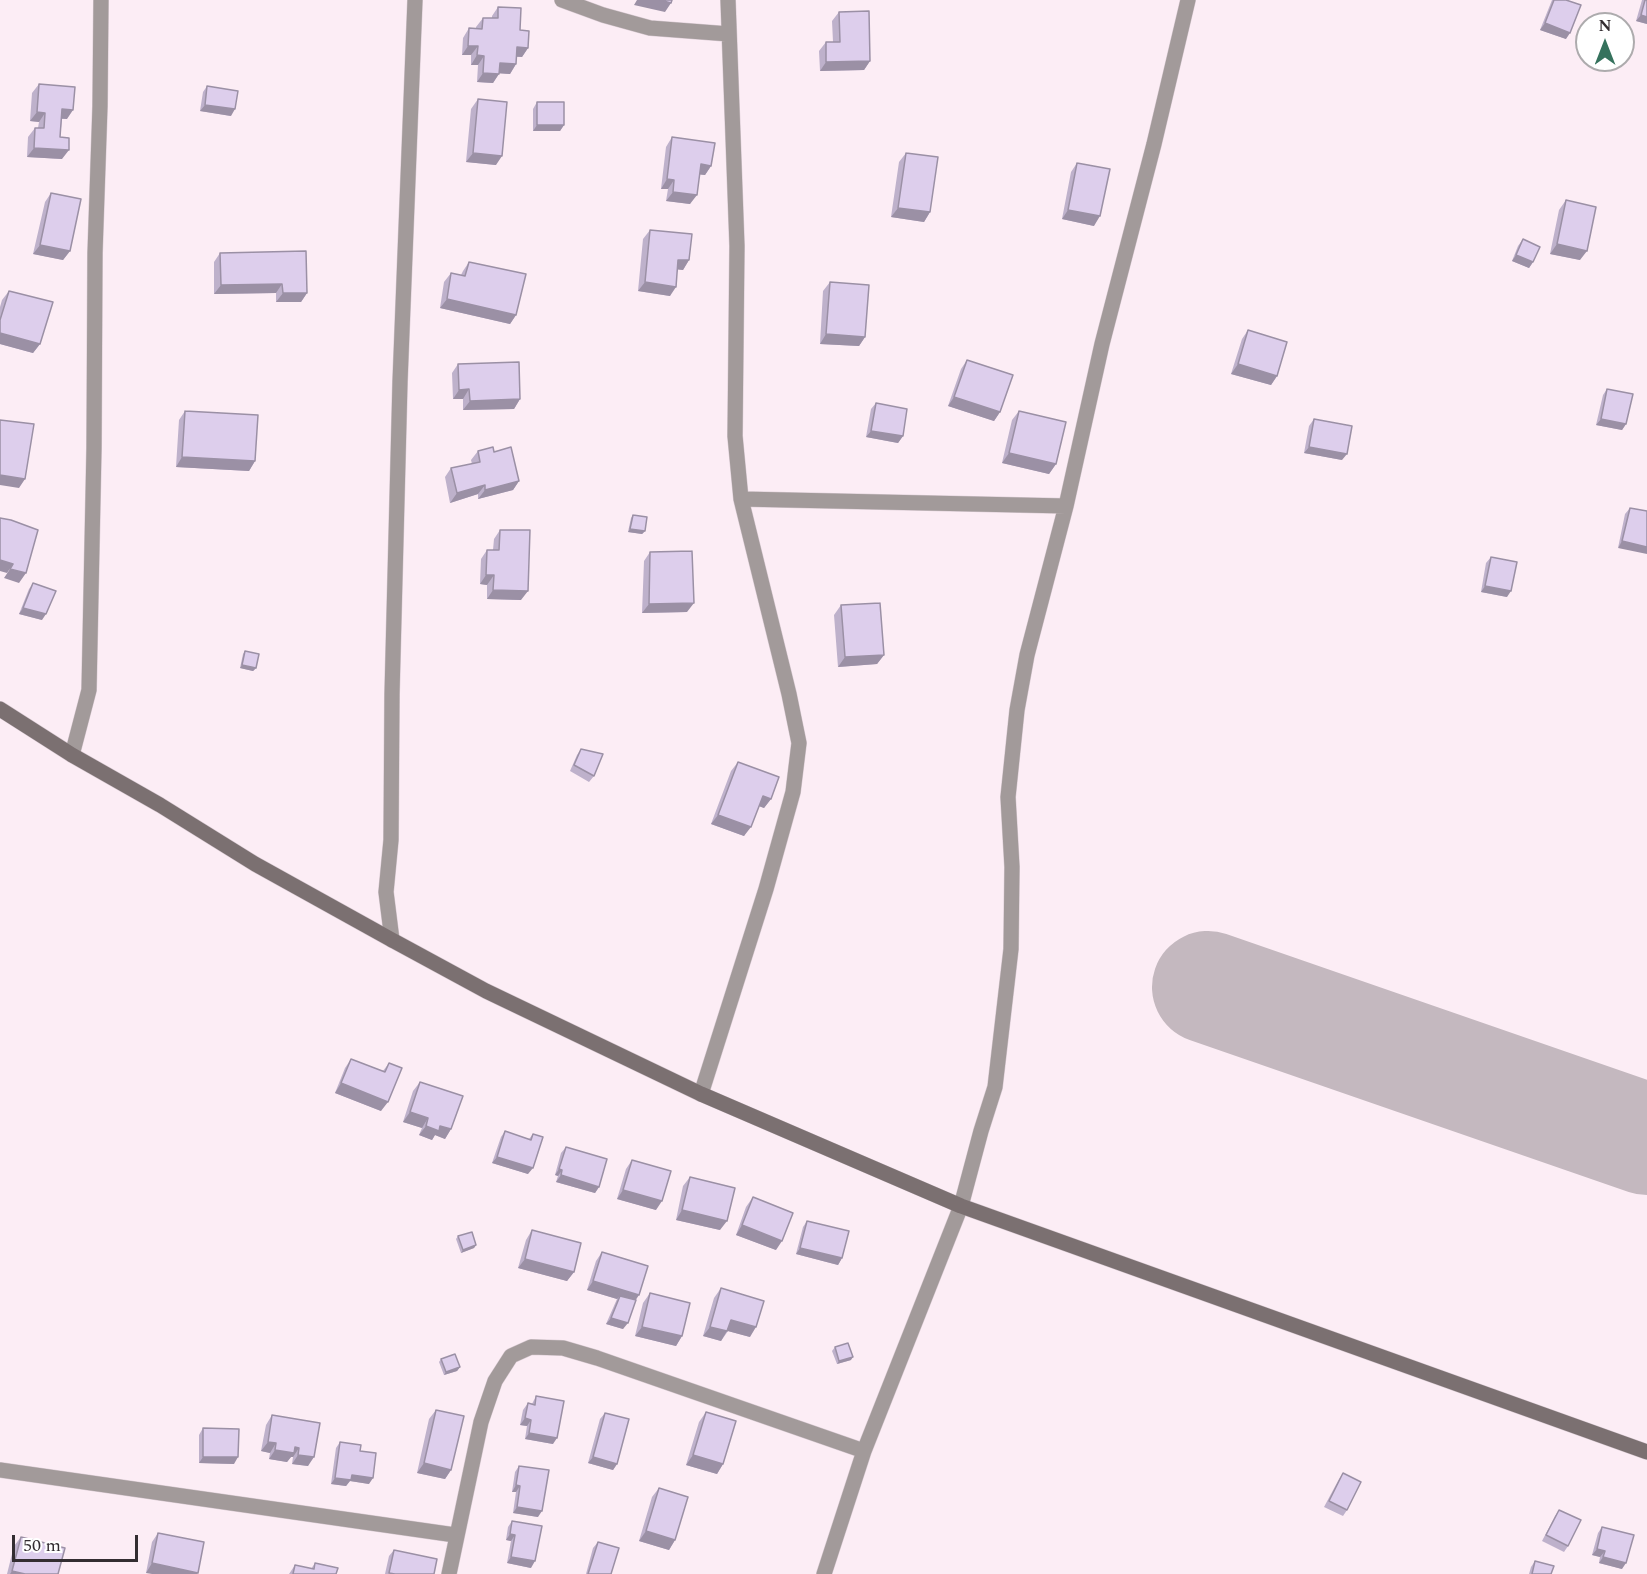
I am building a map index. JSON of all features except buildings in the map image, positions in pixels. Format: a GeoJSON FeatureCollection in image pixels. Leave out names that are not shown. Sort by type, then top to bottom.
{"type":"FeatureCollection","features":[{"type":"Feature","properties":{"kind":"main road"},"geometry":{"type":"LineString","coordinates":[[0,709],[72,755],[255,864],[392,940],[486,991],[701,1094],[961,1206],[1647,1452]]}},
{"type":"Feature","properties":{"kind":"street"},"geometry":{"type":"LineString","coordinates":[[72,755],[90,690],[95,253],[101,0]]}},
{"type":"Feature","properties":{"kind":"street"},"geometry":{"type":"LineString","coordinates":[[392,940],[386,892],[392,840],[392,694],[400,382],[415,0]]}},
{"type":"Feature","properties":{"kind":"street"},"geometry":{"type":"LineString","coordinates":[[562,0],[603,15],[650,28],[729,34]]}},
{"type":"Feature","properties":{"kind":"street"},"geometry":{"type":"LineString","coordinates":[[701,1094],[766,889],[790,803],[799,743],[741,499],[735,436],[737,246],[728,0]]}},
{"type":"Feature","properties":{"kind":"street"},"geometry":{"type":"LineString","coordinates":[[824,1574],[864,1451],[961,1206],[995,1087],[1011,949],[1012,867],[1008,796],[1017,710],[1026,655],[1066,506],[1102,344],[1154,144],[1188,0]]}},
{"type":"Feature","properties":{"kind":"street"},"geometry":{"type":"LineString","coordinates":[[741,499],[1066,506]]}},
{"type":"Feature","properties":{"kind":"street"},"geometry":{"type":"LineString","coordinates":[[449,1574],[455,1535],[481,1422],[495,1381],[511,1356],[531,1347],[562,1348],[597,1358],[864,1451]]}},
{"type":"Feature","properties":{"kind":"street"},"geometry":{"type":"LineString","coordinates":[[0,1470],[455,1535]]}},
{"type":"Feature","properties":{"kind":"runway"},"geometry":{"type":"LineString","coordinates":[[1208,987],[1647,1139]]}}]}
